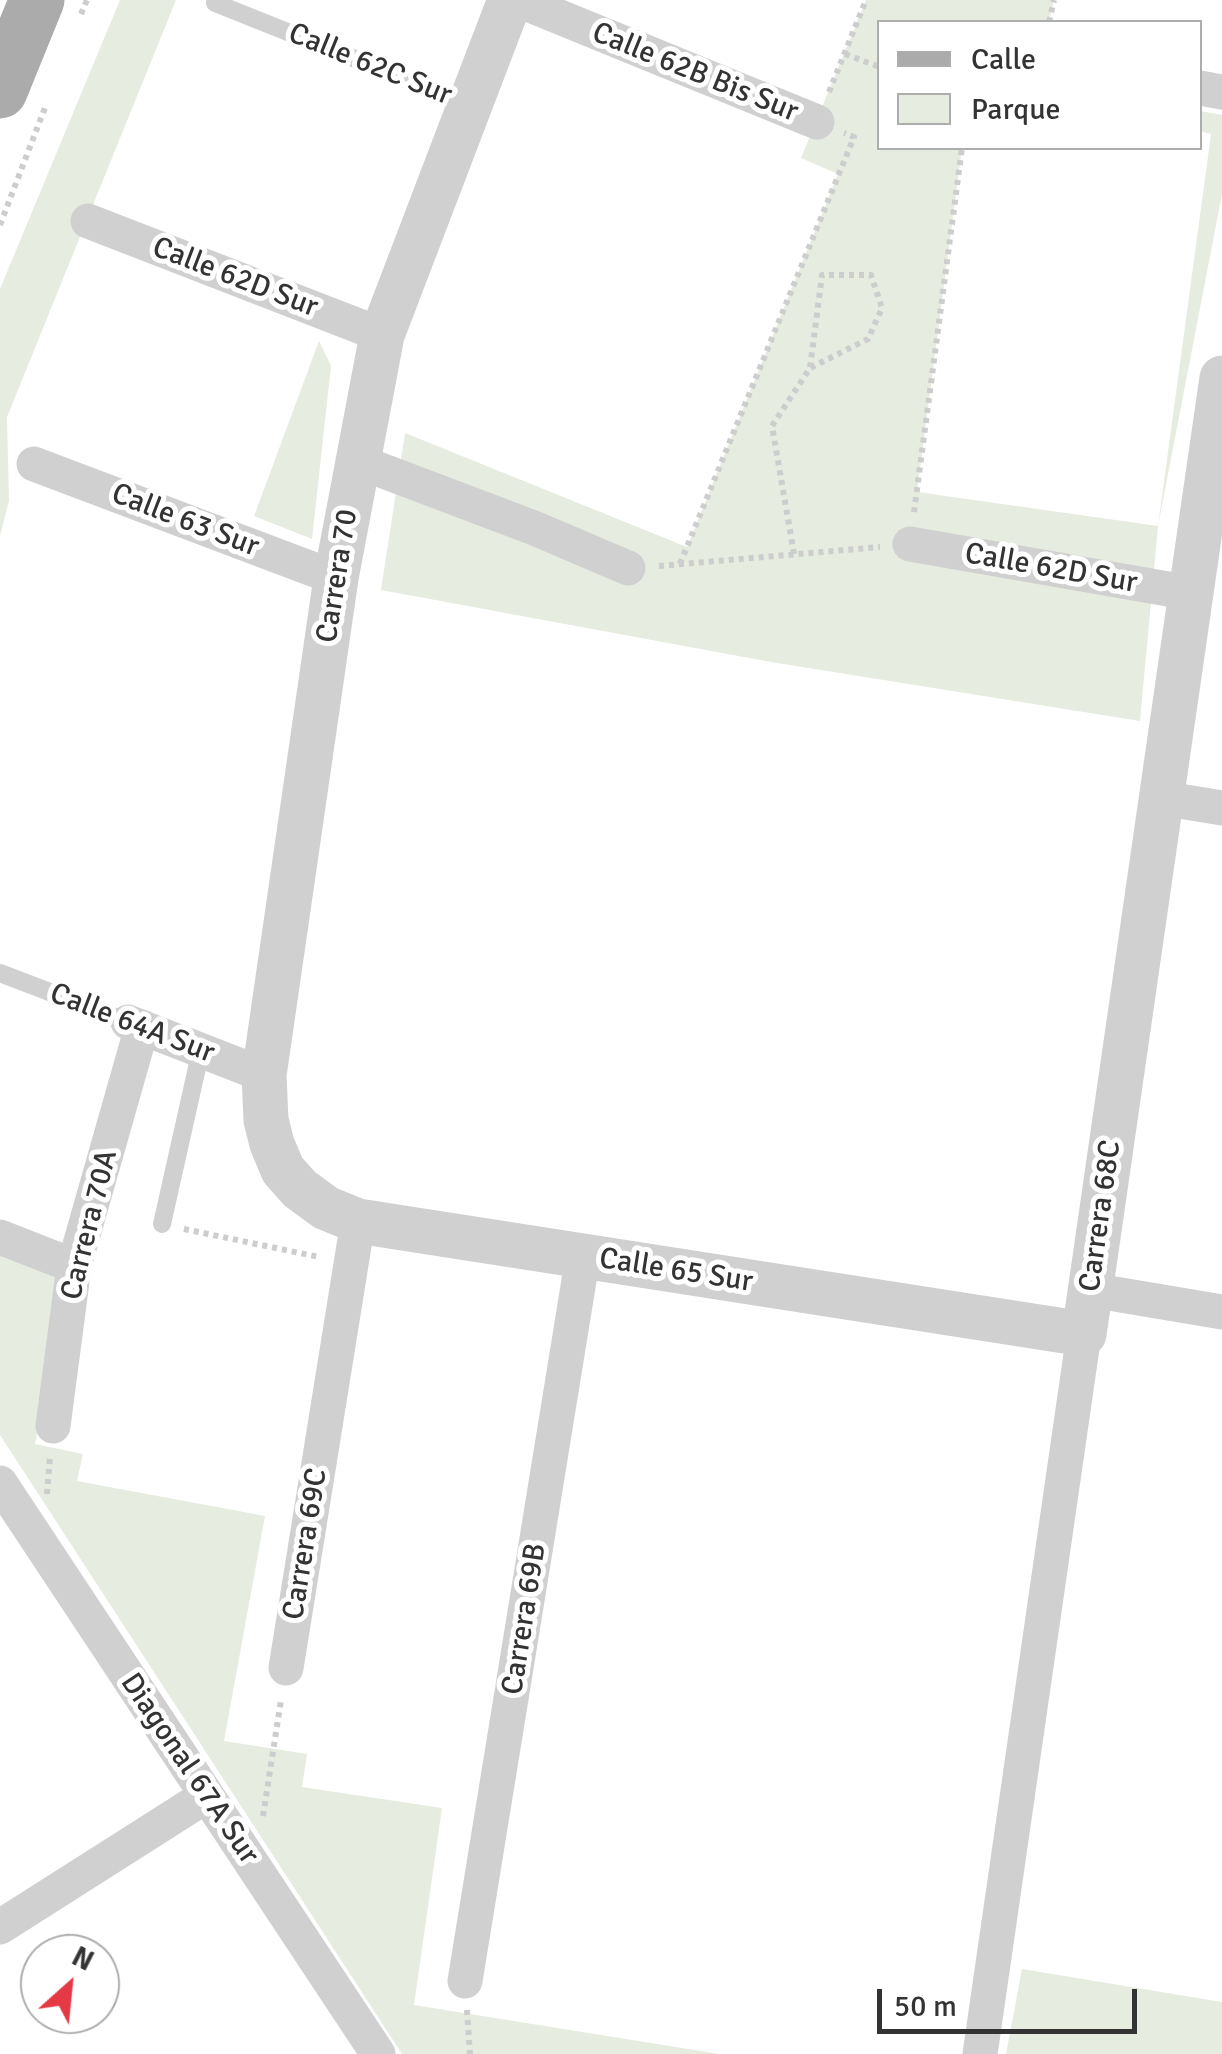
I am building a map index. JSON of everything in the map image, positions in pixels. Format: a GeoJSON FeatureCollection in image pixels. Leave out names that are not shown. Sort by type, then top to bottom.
{"type":"FeatureCollection","features":[{"type":"Feature","properties":{"kind":"main road"},"geometry":{"type":"LineString","coordinates":[[23,98],[58,9]]}},
{"type":"Feature","properties":{"kind":"street","name":"Carrera 70"},"geometry":{"type":"LineString","coordinates":[[283,1170],[266,1120],[264,1074],[336,578],[357,461],[382,336],[510,0]]}},
{"type":"Feature","properties":{"kind":"street","name":"Calle 62B Bis Sur"},"geometry":{"type":"LineString","coordinates":[[518,0],[816,122]]}},
{"type":"Feature","properties":{"kind":"street","name":"Calle 62D Sur"},"geometry":{"type":"LineString","coordinates":[[88,221],[382,336]]}},
{"type":"Feature","properties":{"kind":"street","name":"Carrera 68C"},"geometry":{"type":"LineString","coordinates":[[980,2054],[1222,378]]}},
{"type":"Feature","properties":{"kind":"street"},"geometry":{"type":"LineString","coordinates":[[357,461],[628,568]]}},
{"type":"Feature","properties":{"kind":"street","name":"Calle 63 Sur"},"geometry":{"type":"LineString","coordinates":[[34,464],[336,578]]}},
{"type":"Feature","properties":{"kind":"street","name":"Calle 62D Sur"},"geometry":{"type":"LineString","coordinates":[[910,544],[1191,592]]}},
{"type":"Feature","properties":{"kind":"street"},"geometry":{"type":"LineString","coordinates":[[1162,798],[1222,808]]}},
{"type":"Feature","properties":{"kind":"street","name":"Calle 64A Sur"},"geometry":{"type":"LineString","coordinates":[[135,1025],[264,1074]]}},
{"type":"Feature","properties":{"kind":"street","name":"Carrera 70A"},"geometry":{"type":"LineString","coordinates":[[53,1426],[74,1266],[135,1025]]}},
{"type":"Feature","properties":{"kind":"street","name":"Calle 65 Sur"},"geometry":{"type":"LineString","coordinates":[[283,1170],[326,1208],[354,1242],[583,1256],[1087,1312],[1222,1312]]}},
{"type":"Feature","properties":{"kind":"street"},"geometry":{"type":"LineString","coordinates":[[0,1237],[74,1266]]}},
{"type":"Feature","properties":{"kind":"street","name":"Carrera 69C"},"geometry":{"type":"LineString","coordinates":[[286,1668],[354,1242]]}},
{"type":"Feature","properties":{"kind":"street","name":"Carrera 69B"},"geometry":{"type":"LineString","coordinates":[[465,1981],[583,1256]]}},
{"type":"Feature","properties":{"kind":"street","name":"Diagonal 67A Sur"},"geometry":{"type":"LineString","coordinates":[[0,1483],[378,2054]]}},
{"type":"Feature","properties":{"kind":"street"},"geometry":{"type":"LineString","coordinates":[[0,1927],[206,1796]]}},
{"type":"Feature","properties":{"kind":"lane","name":"Calle 62C Sur"},"geometry":{"type":"LineString","coordinates":[[215,3],[470,105]]}},
{"type":"Feature","properties":{"kind":"lane","name":"Calle 64A Sur"},"geometry":{"type":"LineString","coordinates":[[0,973],[135,1025]]}},
{"type":"Feature","properties":{"kind":"lane"},"geometry":{"type":"LineString","coordinates":[[162,1224],[201,1050]]}},
{"type":"Feature","properties":{"kind":"path"},"geometry":{"type":"LineString","coordinates":[[58,9],[86,0]]}},
{"type":"Feature","properties":{"kind":"path"},"geometry":{"type":"LineString","coordinates":[[680,564],[854,137],[816,122],[866,0]]}},
{"type":"Feature","properties":{"kind":"path"},"geometry":{"type":"LineString","coordinates":[[844,54],[877,65]]}},
{"type":"Feature","properties":{"kind":"path"},"geometry":{"type":"LineString","coordinates":[[0,225],[23,98]]}},
{"type":"Feature","properties":{"kind":"path"},"geometry":{"type":"LineString","coordinates":[[628,568],[910,544],[962,150]]}},
{"type":"Feature","properties":{"kind":"path"},"geometry":{"type":"LineString","coordinates":[[794,554],[772,426],[810,368],[822,275],[872,275],[882,308],[868,338],[810,368]]}},
{"type":"Feature","properties":{"kind":"path"},"geometry":{"type":"LineString","coordinates":[[162,1224],[354,1242]]}},
{"type":"Feature","properties":{"kind":"path"},"geometry":{"type":"LineString","coordinates":[[255,1867],[286,1668]]}},
{"type":"Feature","properties":{"kind":"green space"},"geometry":{"type":"Polygon","coordinates":[[[120,0],[176,0],[7,417],[9,501],[0,536],[0,289],[120,0]]]}},
{"type":"Feature","properties":{"kind":"green space"},"geometry":{"type":"Polygon","coordinates":[[[866,0],[1054,0],[1049,20],[877,20],[877,150],[962,150],[917,492],[1158,526],[1140,721],[771,662],[381,590],[405,433],[687,547],[838,174],[801,158],[866,0]]]}},
{"type":"Feature","properties":{"kind":"green space"},"geometry":{"type":"Polygon","coordinates":[[[1202,111],[1222,115],[1222,194],[1158,526],[1211,134],[1202,132],[1202,111]]]}},
{"type":"Feature","properties":{"kind":"green space"},"geometry":{"type":"Polygon","coordinates":[[[319,341],[331,366],[312,539],[254,516],[319,341]]]}},
{"type":"Feature","properties":{"kind":"green space"},"geometry":{"type":"Polygon","coordinates":[[[0,1255],[66,1280],[35,1444],[83,1454],[77,1481],[265,1516],[224,1741],[307,1754],[302,1787],[442,1808],[414,2005],[719,2054],[402,2054],[0,1435],[0,1255]]]}},
{"type":"Feature","properties":{"kind":"green space"},"geometry":{"type":"Polygon","coordinates":[[[1022,1969],[1222,2002],[1222,2054],[1006,2054],[1022,1969]]]}}]}
